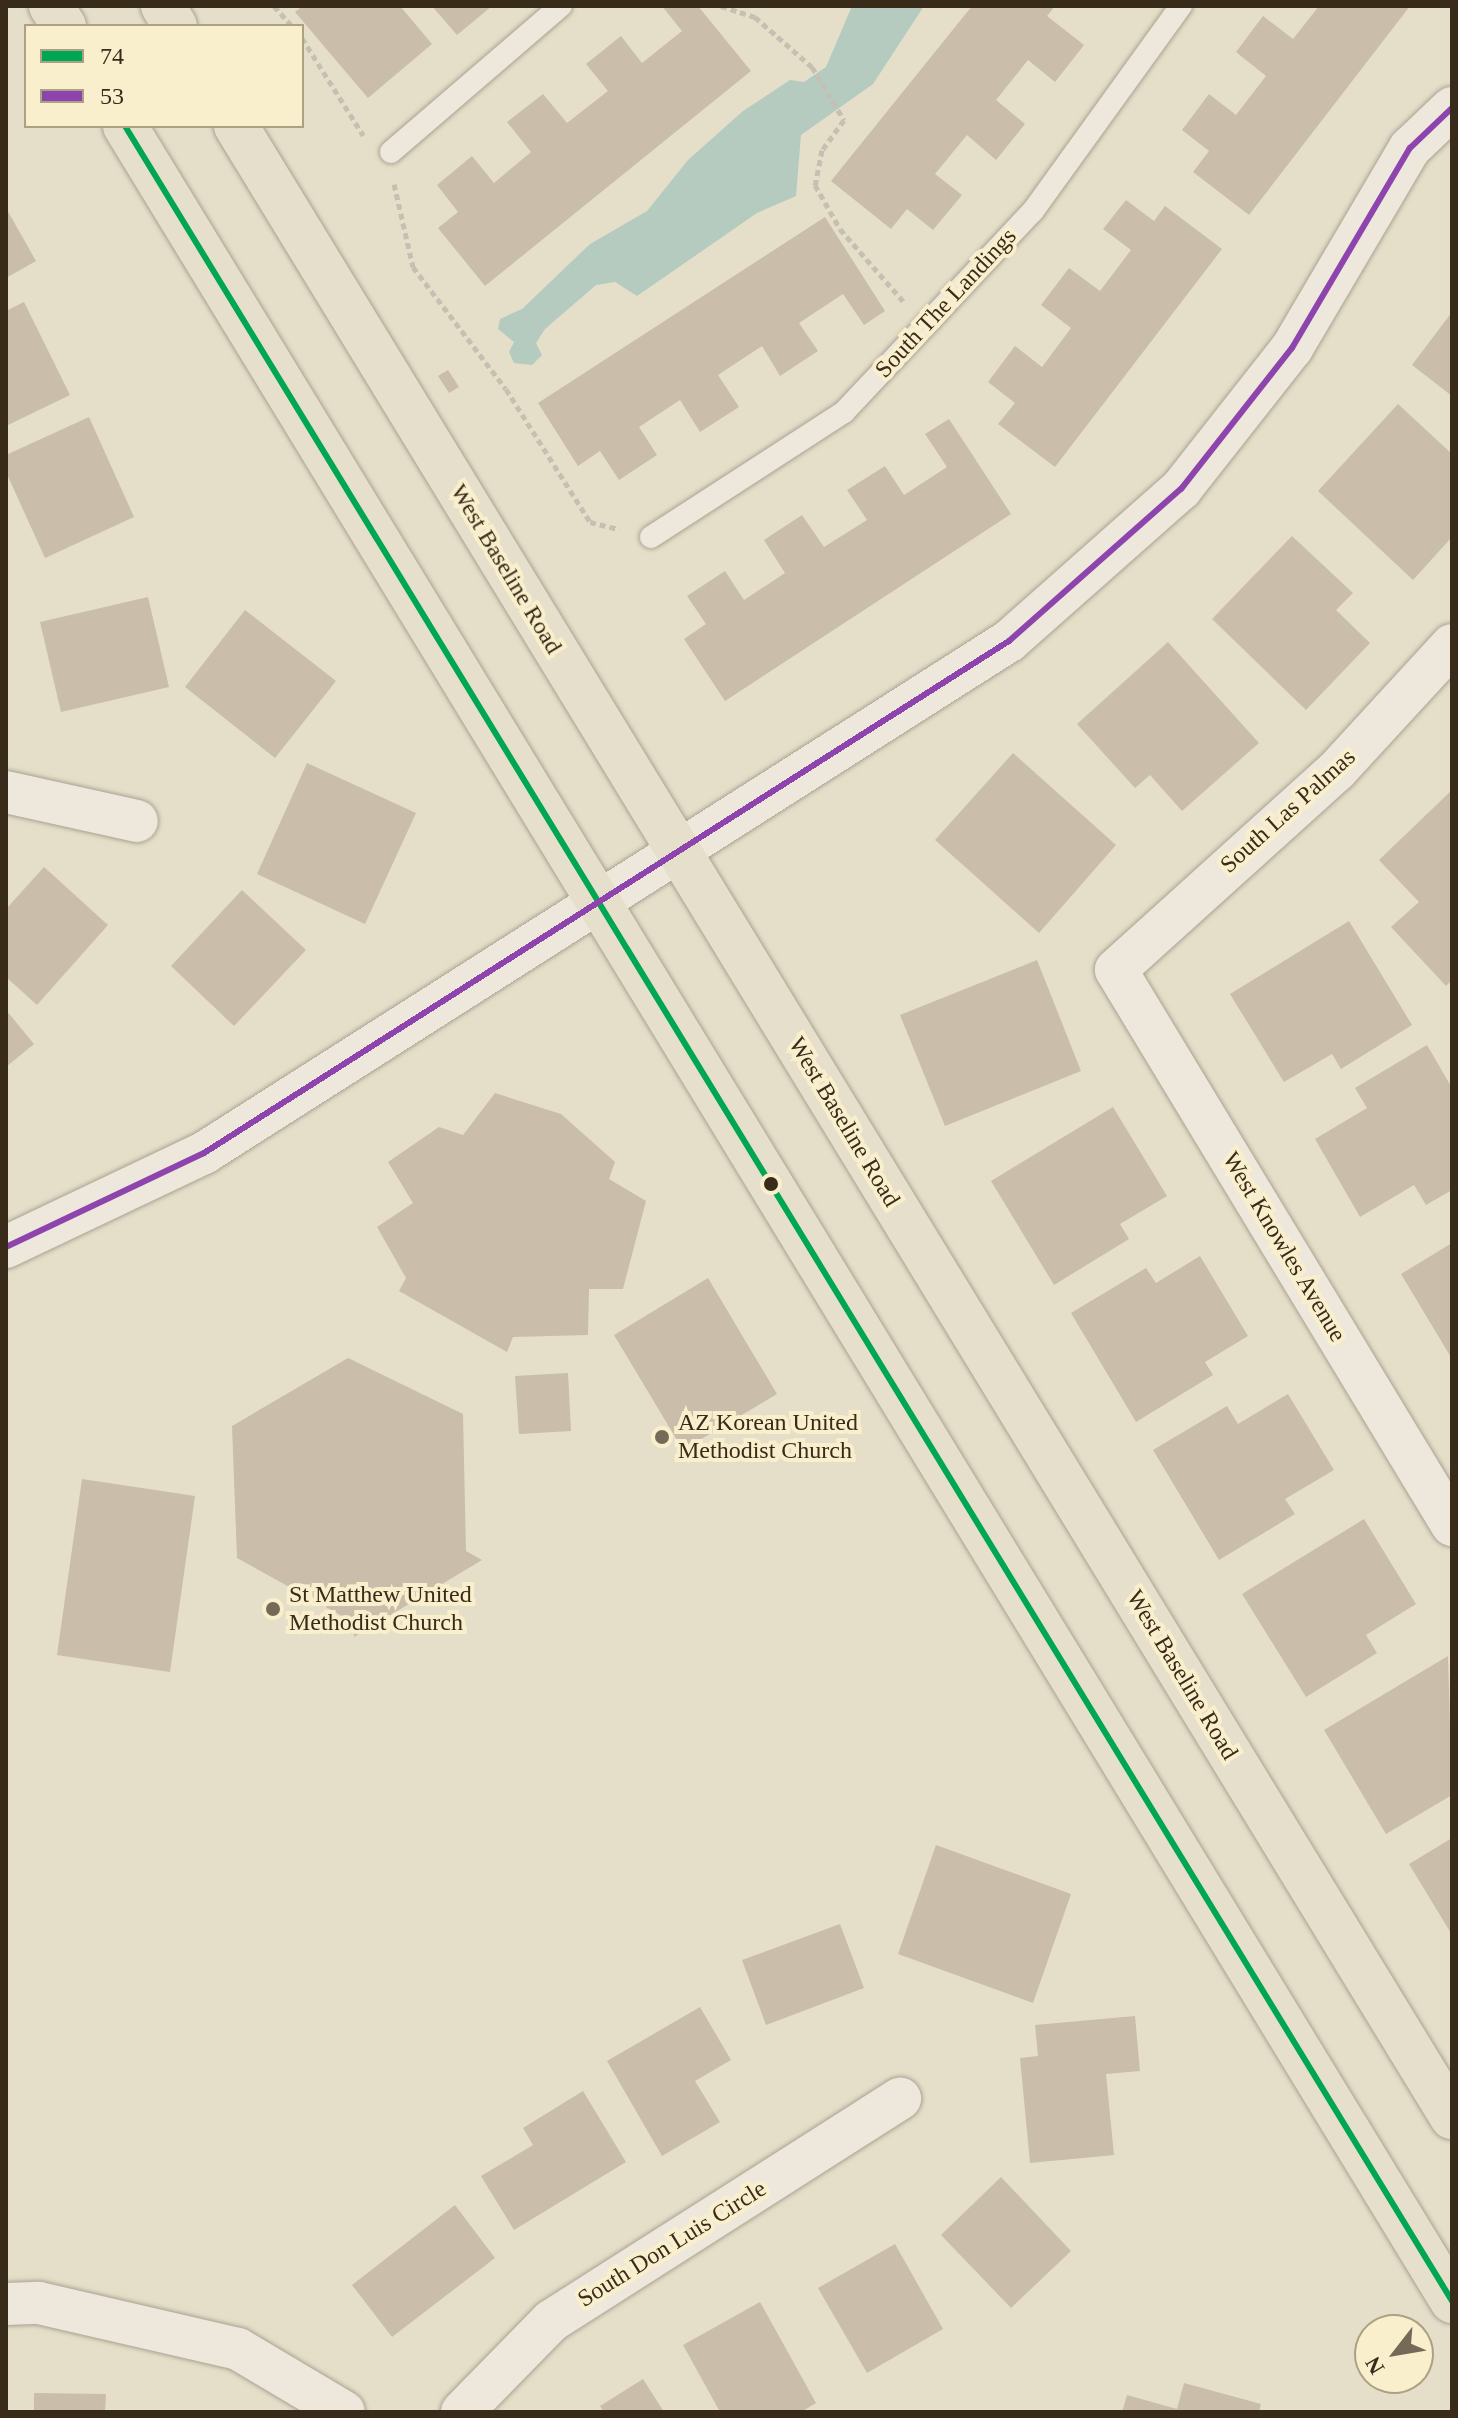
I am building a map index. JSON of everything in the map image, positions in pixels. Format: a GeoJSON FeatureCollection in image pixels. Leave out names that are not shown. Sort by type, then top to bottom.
{"type":"FeatureCollection","features":[{"type":"Feature","properties":{"kind":"main road"},"geometry":{"type":"LineString","coordinates":[[51,6],[63,24]]}},
{"type":"Feature","properties":{"kind":"main road"},"geometry":{"type":"LineString","coordinates":[[163,6],[174,24]]}},
{"type":"Feature","properties":{"kind":"main road"},"geometry":{"type":"LineString","coordinates":[[126,128],[1452,2301]]}},
{"type":"Feature","properties":{"kind":"main road","name":"West Baseline Road"},"geometry":{"type":"LineString","coordinates":[[237,128],[1452,2117]]}},
{"type":"Feature","properties":{"kind":"street"},"geometry":{"type":"LineString","coordinates":[[6,1247],[204,1153],[680,855],[1009,641],[1181,489],[1292,348],[1410,148],[1452,108]]}},
{"type":"Feature","properties":{"kind":"street","name":"South Las Palmas"},"geometry":{"type":"LineString","coordinates":[[1116,970],[1337,770],[1452,645]]}},
{"type":"Feature","properties":{"kind":"street"},"geometry":{"type":"LineString","coordinates":[[6,792],[137,821]]}},
{"type":"Feature","properties":{"kind":"street","name":"West Knowles Avenue"},"geometry":{"type":"LineString","coordinates":[[1116,970],[1452,1525]]}},
{"type":"Feature","properties":{"kind":"street","name":"South Don Luis Circle"},"geometry":{"type":"LineString","coordinates":[[462,2412],[551,2321],[900,2099]]}},
{"type":"Feature","properties":{"kind":"street"},"geometry":{"type":"LineString","coordinates":[[6,2304],[39,2303],[238,2349],[344,2412]]}},
{"type":"Feature","properties":{"kind":"lane"},"geometry":{"type":"LineString","coordinates":[[391,152],[561,6]]}},
{"type":"Feature","properties":{"kind":"lane","name":"South The Landings"},"geometry":{"type":"LineString","coordinates":[[651,537],[844,412],[1033,211],[1181,6]]}},
{"type":"Feature","properties":{"kind":"path"},"geometry":{"type":"LineString","coordinates":[[274,6],[290,24]]}},
{"type":"Feature","properties":{"kind":"path"},"geometry":{"type":"LineString","coordinates":[[721,6],[755,17],[812,67],[844,120],[822,150],[815,185],[840,229],[924,326]]}},
{"type":"Feature","properties":{"kind":"path"},"geometry":{"type":"LineString","coordinates":[[304,41],[358,132],[391,152],[396,205],[413,267],[506,389],[590,522],[651,537]]}},
{"type":"Feature","properties":{"kind":"shaded area"},"geometry":{"type":"Polygon","coordinates":[[[852,6],[924,6],[873,84],[801,135],[796,196],[757,213],[637,296],[615,282],[596,285],[545,329],[536,343],[542,355],[532,365],[514,363],[509,352],[514,342],[498,329],[500,319],[522,309],[590,244],[647,211],[688,160],[743,111],[790,80],[804,82],[826,67],[852,6]]]}},
{"type":"Feature","properties":{"kind":"building"},"geometry":{"type":"Polygon","coordinates":[[[303,6],[400,6],[432,44],[368,98],[295,12],[303,6]]]}},
{"type":"Feature","properties":{"kind":"building"},"geometry":{"type":"Polygon","coordinates":[[[432,6],[492,6],[457,35],[432,6]]]}},
{"type":"Feature","properties":{"kind":"building"},"geometry":{"type":"Polygon","coordinates":[[[662,6],[698,6],[751,71],[485,286],[438,228],[458,212],[437,185],[472,156],[494,183],[531,152],[507,122],[543,94],[567,123],[608,91],[586,64],[621,36],[642,63],[682,31],[662,6]]]}},
{"type":"Feature","properties":{"kind":"building"},"geometry":{"type":"Polygon","coordinates":[[[972,6],[1055,6],[1047,16],[1084,45],[1055,82],[1028,60],[996,100],[1025,124],[996,160],[967,135],[935,174],[962,195],[933,230],[907,209],[891,229],[831,181],[972,6]]]}},
{"type":"Feature","properties":{"kind":"building"},"geometry":{"type":"Polygon","coordinates":[[[1319,6],[1410,6],[1249,215],[1193,172],[1209,151],[1182,130],[1209,94],[1236,115],[1266,76],[1236,52],[1263,16],[1293,39],[1319,6]]]}},
{"type":"Feature","properties":{"kind":"building"},"geometry":{"type":"Polygon","coordinates":[[[1126,200],[1154,221],[1165,206],[1222,249],[1055,467],[998,424],[1015,403],[988,382],[1015,346],[1042,367],[1071,328],[1041,305],[1069,268],[1100,291],[1131,250],[1103,229],[1126,200]]]}},
{"type":"Feature","properties":{"kind":"building"},"geometry":{"type":"Polygon","coordinates":[[[6,208],[36,261],[6,278],[6,208]]]}},
{"type":"Feature","properties":{"kind":"building"},"geometry":{"type":"Polygon","coordinates":[[[825,217],[885,311],[864,325],[843,294],[799,323],[818,351],[780,376],[762,346],[718,375],[739,407],[700,432],[680,400],[639,427],[657,455],[619,480],[600,451],[578,466],[538,403],[825,217]]]}},
{"type":"Feature","properties":{"kind":"building"},"geometry":{"type":"Polygon","coordinates":[[[24,302],[70,395],[6,426],[6,311],[24,302]]]}},
{"type":"Feature","properties":{"kind":"building"},"geometry":{"type":"Polygon","coordinates":[[[1452,312],[1452,396],[1412,365],[1452,312]]]}},
{"type":"Feature","properties":{"kind":"building"},"geometry":{"type":"Polygon","coordinates":[[[448,370],[459,387],[449,393],[438,376],[448,370]]]}},
{"type":"Feature","properties":{"kind":"building"},"geometry":{"type":"Polygon","coordinates":[[[1398,404],[1452,454],[1452,537],[1413,580],[1318,491],[1398,404]]]}},
{"type":"Feature","properties":{"kind":"building"},"geometry":{"type":"Polygon","coordinates":[[[89,417],[134,517],[45,558],[6,472],[6,455],[89,417]]]}},
{"type":"Feature","properties":{"kind":"building"},"geometry":{"type":"Polygon","coordinates":[[[949,419],[1011,514],[725,701],[684,639],[706,624],[687,596],[725,571],[744,600],[785,573],[764,540],[802,515],[824,547],[867,520],[847,490],[885,466],[904,495],[947,467],[925,434],[949,419]]]}},
{"type":"Feature","properties":{"kind":"building"},"geometry":{"type":"Polygon","coordinates":[[[1292,536],[1353,593],[1336,610],[1370,643],[1306,710],[1212,619],[1292,536]]]}},
{"type":"Feature","properties":{"kind":"building"},"geometry":{"type":"Polygon","coordinates":[[[148,597],[169,687],[61,712],[40,622],[148,597]]]}},
{"type":"Feature","properties":{"kind":"building"},"geometry":{"type":"Polygon","coordinates":[[[245,610],[336,681],[275,758],[185,687],[245,610]]]}},
{"type":"Feature","properties":{"kind":"building"},"geometry":{"type":"Polygon","coordinates":[[[1168,642],[1259,743],[1182,811],[1150,775],[1135,788],[1077,724],[1168,642]]]}},
{"type":"Feature","properties":{"kind":"building"},"geometry":{"type":"Polygon","coordinates":[[[1013,753],[1116,845],[1039,933],[935,840],[1013,753]]]}},
{"type":"Feature","properties":{"kind":"building"},"geometry":{"type":"Polygon","coordinates":[[[307,763],[416,813],[365,924],[257,874],[307,763]]]}},
{"type":"Feature","properties":{"kind":"building"},"geometry":{"type":"Polygon","coordinates":[[[1452,790],[1452,980],[1446,986],[1391,927],[1419,902],[1379,860],[1452,790]]]}},
{"type":"Feature","properties":{"kind":"building"},"geometry":{"type":"Polygon","coordinates":[[[44,867],[108,925],[37,1005],[6,977],[6,909],[44,867]]]}},
{"type":"Feature","properties":{"kind":"building"},"geometry":{"type":"Polygon","coordinates":[[[242,890],[306,950],[234,1026],[171,966],[242,890]]]}},
{"type":"Feature","properties":{"kind":"building"},"geometry":{"type":"Polygon","coordinates":[[[1349,921],[1412,1025],[1341,1069],[1332,1054],[1284,1082],[1230,994],[1349,921]]]}},
{"type":"Feature","properties":{"kind":"building"},"geometry":{"type":"Polygon","coordinates":[[[1037,960],[1081,1071],[945,1126],[900,1015],[1037,960]]]}},
{"type":"Feature","properties":{"kind":"building"},"geometry":{"type":"Polygon","coordinates":[[[6,1010],[34,1044],[6,1067],[6,1010]]]}},
{"type":"Feature","properties":{"kind":"building"},"geometry":{"type":"Polygon","coordinates":[[[1427,1045],[1452,1088],[1452,1190],[1426,1205],[1414,1185],[1360,1217],[1315,1139],[1367,1108],[1355,1088],[1427,1045]]]}},
{"type":"Feature","properties":{"kind":"building"},"geometry":{"type":"Polygon","coordinates":[[[495,1093],[561,1114],[615,1162],[609,1179],[646,1201],[623,1289],[589,1289],[588,1335],[513,1337],[507,1352],[399,1291],[406,1278],[377,1227],[413,1203],[388,1162],[439,1127],[463,1135],[495,1093]]]}},
{"type":"Feature","properties":{"kind":"building"},"geometry":{"type":"Polygon","coordinates":[[[1113,1107],[1167,1196],[1120,1224],[1129,1239],[1054,1285],[991,1181],[1113,1107]]]}},
{"type":"Feature","properties":{"kind":"building"},"geometry":{"type":"Polygon","coordinates":[[[1452,1243],[1452,1359],[1401,1274],[1452,1243]]]}},
{"type":"Feature","properties":{"kind":"building"},"geometry":{"type":"Polygon","coordinates":[[[1200,1256],[1248,1336],[1205,1362],[1213,1375],[1136,1422],[1071,1313],[1146,1268],[1156,1283],[1200,1256]]]}},
{"type":"Feature","properties":{"kind":"building"},"geometry":{"type":"Polygon","coordinates":[[[708,1278],[777,1394],[683,1450],[614,1335],[708,1278]]]}},
{"type":"Feature","properties":{"kind":"building"},"geometry":{"type":"Polygon","coordinates":[[[348,1358],[463,1414],[466,1551],[482,1560],[354,1637],[353,1622],[237,1558],[232,1426],[348,1358]]]}},
{"type":"Feature","properties":{"kind":"building"},"geometry":{"type":"Polygon","coordinates":[[[568,1373],[571,1431],[519,1434],[515,1376],[568,1373]]]}},
{"type":"Feature","properties":{"kind":"building"},"geometry":{"type":"Polygon","coordinates":[[[1288,1394],[1334,1470],[1285,1499],[1295,1514],[1219,1560],[1153,1450],[1227,1406],[1238,1424],[1288,1394]]]}},
{"type":"Feature","properties":{"kind":"building"},"geometry":{"type":"Polygon","coordinates":[[[82,1479],[195,1496],[170,1672],[57,1655],[82,1479]]]}},
{"type":"Feature","properties":{"kind":"building"},"geometry":{"type":"Polygon","coordinates":[[[1364,1519],[1416,1604],[1366,1635],[1377,1653],[1306,1697],[1242,1594],[1364,1519]]]}},
{"type":"Feature","properties":{"kind":"building"},"geometry":{"type":"Polygon","coordinates":[[[1448,1656],[1452,1795],[1386,1834],[1324,1730],[1448,1656]]]}},
{"type":"Feature","properties":{"kind":"building"},"geometry":{"type":"Polygon","coordinates":[[[1452,1838],[1452,1935],[1409,1864],[1452,1838]]]}},
{"type":"Feature","properties":{"kind":"building"},"geometry":{"type":"Polygon","coordinates":[[[936,1845],[1071,1894],[1033,2003],[898,1954],[936,1845]]]}},
{"type":"Feature","properties":{"kind":"building"},"geometry":{"type":"Polygon","coordinates":[[[840,1924],[864,1988],[766,2025],[742,1960],[840,1924]]]}},
{"type":"Feature","properties":{"kind":"building"},"geometry":{"type":"Polygon","coordinates":[[[700,2007],[731,2060],[695,2081],[720,2122],[662,2156],[607,2061],[700,2007]]]}},
{"type":"Feature","properties":{"kind":"building"},"geometry":{"type":"Polygon","coordinates":[[[1135,2016],[1140,2071],[1106,2074],[1114,2155],[1030,2163],[1020,2058],[1038,2056],[1035,2025],[1135,2016]]]}},
{"type":"Feature","properties":{"kind":"building"},"geometry":{"type":"Polygon","coordinates":[[[583,2091],[626,2162],[514,2230],[481,2176],[533,2145],[523,2128],[583,2091]]]}},
{"type":"Feature","properties":{"kind":"building"},"geometry":{"type":"Polygon","coordinates":[[[1001,2177],[1071,2251],[1011,2308],[941,2235],[1001,2177]]]}},
{"type":"Feature","properties":{"kind":"building"},"geometry":{"type":"Polygon","coordinates":[[[455,2205],[495,2258],[392,2337],[352,2285],[455,2205]]]}},
{"type":"Feature","properties":{"kind":"building"},"geometry":{"type":"Polygon","coordinates":[[[895,2244],[943,2329],[867,2373],[818,2288],[895,2244]]]}},
{"type":"Feature","properties":{"kind":"building"},"geometry":{"type":"Polygon","coordinates":[[[760,2302],[816,2403],[801,2412],[720,2412],[683,2345],[760,2302]]]}},
{"type":"Feature","properties":{"kind":"building"},"geometry":{"type":"Polygon","coordinates":[[[643,2379],[664,2412],[604,2412],[600,2406],[643,2379]]]}},
{"type":"Feature","properties":{"kind":"building"},"geometry":{"type":"Polygon","coordinates":[[[1184,2383],[1261,2404],[1259,2412],[1122,2412],[1127,2395],[1177,2409],[1184,2383]]]}},
{"type":"Feature","properties":{"kind":"building"},"geometry":{"type":"Polygon","coordinates":[[[34,2393],[106,2394],[105,2412],[34,2412],[34,2393]]]}},
{"type":"Feature","properties":{"kind":"transit line","name":"53"},"geometry":{"type":"LineString","coordinates":[[6,1247],[204,1153],[1009,641],[1181,489],[1292,348],[1410,148],[1452,108]]}},
{"type":"Feature","properties":{"kind":"transit line","name":"74"},"geometry":{"type":"LineString","coordinates":[[126,128],[1452,2301]]}},
{"type":"Feature","properties":{"kind":"place","name":"AZ Korean United Methodist Church"},"geometry":{"type":"Point","coordinates":[662,1437]}},
{"type":"Feature","properties":{"kind":"place","name":"St Matthew United Methodist Church"},"geometry":{"type":"Point","coordinates":[273,1609]}}]}
